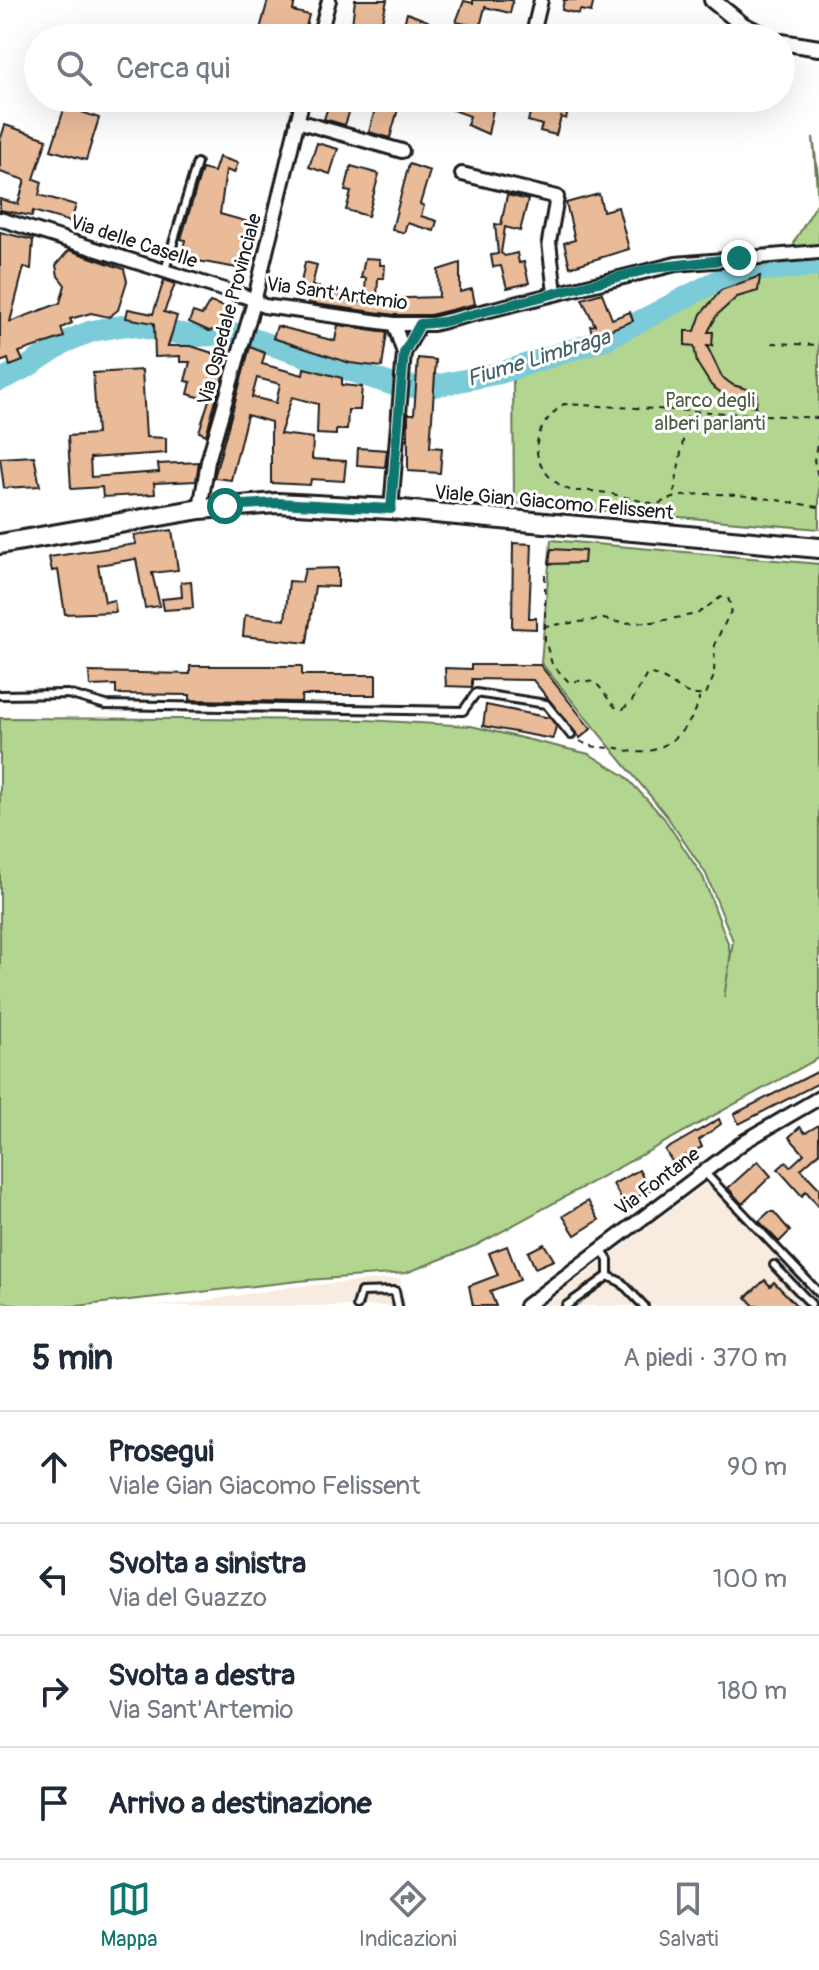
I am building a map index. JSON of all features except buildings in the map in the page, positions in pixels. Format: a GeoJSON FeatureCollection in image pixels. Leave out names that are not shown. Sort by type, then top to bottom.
{"type":"FeatureCollection","features":[{"type":"Feature","properties":{"kind":"main road","name":"Viale Gian Giacomo Felissent"},"geometry":{"type":"LineString","coordinates":[[0,544],[200,509],[277,503],[391,509],[819,548]]}},
{"type":"Feature","properties":{"kind":"street"},"geometry":{"type":"LineString","coordinates":[[323,24],[329,0]]}},
{"type":"Feature","properties":{"kind":"street"},"geometry":{"type":"LineString","coordinates":[[535,24],[541,0]]}},
{"type":"Feature","properties":{"kind":"street"},"geometry":{"type":"LineString","coordinates":[[712,0],[742,24]]}},
{"type":"Feature","properties":{"kind":"street"},"geometry":{"type":"LineString","coordinates":[[795,44],[819,48]]}},
{"type":"Feature","properties":{"kind":"street","name":"Via Ospedale Provinciale"},"geometry":{"type":"LineString","coordinates":[[200,509],[208,461],[254,302],[299,112]]}},
{"type":"Feature","properties":{"kind":"street"},"geometry":{"type":"LineString","coordinates":[[297,121],[402,151]]}},
{"type":"Feature","properties":{"kind":"street"},"geometry":{"type":"LineString","coordinates":[[462,174],[557,197],[549,242],[555,293]]}},
{"type":"Feature","properties":{"kind":"street","name":"Via delle Caselle"},"geometry":{"type":"LineString","coordinates":[[0,219],[165,270],[254,302]]}},
{"type":"Feature","properties":{"kind":"street","name":"Via Sant'Artemio"},"geometry":{"type":"LineString","coordinates":[[254,302],[394,324],[443,322],[692,261],[819,252]]}},
{"type":"Feature","properties":{"kind":"street"},"geometry":{"type":"LineString","coordinates":[[394,324],[404,353]]}},
{"type":"Feature","properties":{"kind":"street"},"geometry":{"type":"LineString","coordinates":[[391,509],[404,353],[420,324]]}},
{"type":"Feature","properties":{"kind":"street","name":"Via Fontane"},"geometry":{"type":"LineString","coordinates":[[526,1306],[745,1141],[819,1098]]}},
{"type":"Feature","properties":{"kind":"lane"},"geometry":{"type":"LineString","coordinates":[[165,270],[197,163]]}},
{"type":"Feature","properties":{"kind":"lane"},"geometry":{"type":"LineString","coordinates":[[0,695],[68,694],[106,705],[463,711],[476,693],[546,704],[571,735]]}},
{"type":"Feature","properties":{"kind":"lane"},"geometry":{"type":"LineString","coordinates":[[704,1172],[819,1295],[811,1305],[774,1265]]}},
{"type":"Feature","properties":{"kind":"lane"},"geometry":{"type":"LineString","coordinates":[[600,1249],[609,1263],[608,1276]]}},
{"type":"Feature","properties":{"kind":"lane"},"geometry":{"type":"LineString","coordinates":[[566,1306],[608,1276]]}},
{"type":"Feature","properties":{"kind":"lane"},"geometry":{"type":"LineString","coordinates":[[608,1276],[621,1282],[644,1306]]}},
{"type":"Feature","properties":{"kind":"lane"},"geometry":{"type":"LineString","coordinates":[[357,1306],[361,1292],[395,1291],[398,1306]]}},
{"type":"Feature","properties":{"kind":"path"},"geometry":{"type":"LineString","coordinates":[[772,343],[819,345]]}},
{"type":"Feature","properties":{"kind":"path"},"geometry":{"type":"LineString","coordinates":[[819,418],[564,404],[549,415],[538,435],[536,450],[542,469],[568,490],[602,492],[658,504],[674,495],[747,495],[819,507]]}},
{"type":"Feature","properties":{"kind":"path"},"geometry":{"type":"LineString","coordinates":[[674,495],[688,411]]}},
{"type":"Feature","properties":{"kind":"path"},"geometry":{"type":"LineString","coordinates":[[819,434],[814,460],[819,481]]}},
{"type":"Feature","properties":{"kind":"path"},"geometry":{"type":"LineString","coordinates":[[545,575],[545,626],[552,664],[569,682],[589,679],[599,683],[615,707],[623,709],[632,701],[647,674],[661,674],[686,693],[706,694],[714,676],[715,643],[732,609],[728,598],[721,597],[697,614],[654,622],[621,623],[604,619],[545,626]]}},
{"type":"Feature","properties":{"kind":"path"},"geometry":{"type":"LineString","coordinates":[[571,735],[590,747],[638,753],[657,748],[682,732],[697,714],[699,696]]}},
{"type":"Feature","properties":{"kind":"shaded area"},"geometry":{"type":"Polygon","coordinates":[[[709,1181],[819,1301],[819,1306],[543,1306],[709,1181]]]}},
{"type":"Feature","properties":{"kind":"shaded area"},"geometry":{"type":"Polygon","coordinates":[[[400,1278],[406,1306],[149,1306],[192,1303],[290,1287],[400,1278]]]}},
{"type":"Feature","properties":{"kind":"green space"},"geometry":{"type":"Polygon","coordinates":[[[813,137],[819,183],[819,248],[795,249],[794,242],[818,202],[813,137]]]}},
{"type":"Feature","properties":{"kind":"green space","name":"Parco degli alberi parlanti"},"geometry":{"type":"Polygon","coordinates":[[[746,273],[819,273],[819,529],[514,503],[513,378],[617,339],[703,291],[746,273]]]}},
{"type":"Feature","properties":{"kind":"green space"},"geometry":{"type":"Polygon","coordinates":[[[551,540],[819,564],[819,1058],[477,1245],[406,1273],[308,1280],[77,1306],[17,1306],[0,1301],[0,718],[366,720],[471,726],[589,754],[625,776],[664,818],[703,877],[729,946],[724,998],[733,941],[706,874],[666,815],[541,663],[551,540]]]}},
{"type":"Feature","properties":{"kind":"waterway","name":"Fiume Limbraga"},"geometry":{"type":"LineString","coordinates":[[434,386],[500,373],[606,339],[734,272],[819,266]]}},
{"type":"Feature","properties":{"kind":"waterway","name":"Fiume Limbraga"},"geometry":{"type":"LineString","coordinates":[[0,380],[27,367],[65,342],[92,331],[127,325],[194,336],[238,334],[391,384],[416,387]]}},
{"type":"Feature","properties":{"kind":"route"},"geometry":{"type":"LineString","coordinates":[[225,506],[277,503],[391,509],[404,353],[420,324],[443,322],[653,268],[692,261],[739,258]]}}]}
